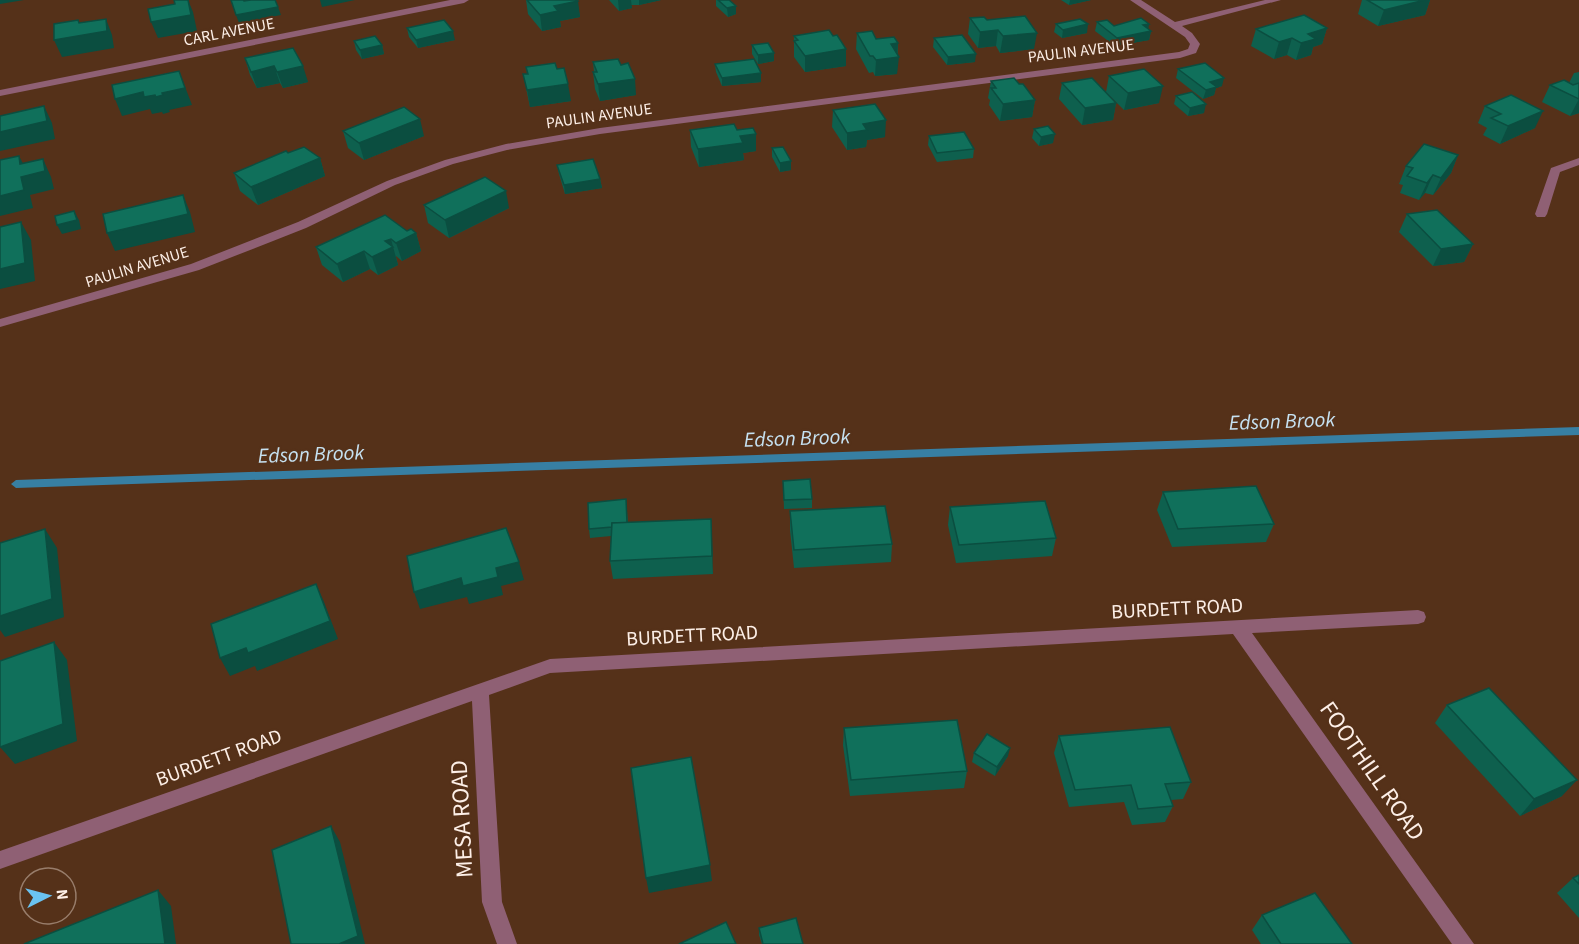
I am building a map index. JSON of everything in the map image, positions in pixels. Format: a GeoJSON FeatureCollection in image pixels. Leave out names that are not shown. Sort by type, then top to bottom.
{"type":"FeatureCollection","features":[{"type":"Feature","properties":{"kind":"street","name":"CARL AVENUE"},"geometry":{"type":"LineString","coordinates":[[0,93],[464,0]]}},
{"type":"Feature","properties":{"kind":"street"},"geometry":{"type":"LineString","coordinates":[[1135,0],[1174,25],[1276,0]]}},
{"type":"Feature","properties":{"kind":"street","name":"PAULIN AVENUE"},"geometry":{"type":"LineString","coordinates":[[0,322],[195,267],[302,225],[391,183],[449,162],[506,147],[600,131],[1180,55],[1192,51],[1194,40],[1174,25]]}},
{"type":"Feature","properties":{"kind":"street"},"geometry":{"type":"LineString","coordinates":[[1541,214],[1555,170],[1579,161]]}},
{"type":"Feature","properties":{"kind":"street","name":"BURDETT ROAD"},"geometry":{"type":"LineString","coordinates":[[0,860],[550,666],[1418,618]]}},
{"type":"Feature","properties":{"kind":"street","name":"FOOTHILL ROAD"},"geometry":{"type":"LineString","coordinates":[[1239,629],[1464,944]]}},
{"type":"Feature","properties":{"kind":"street","name":"MESA ROAD"},"geometry":{"type":"LineString","coordinates":[[480,689],[492,902],[507,944]]}},
{"type":"Feature","properties":{"kind":"building"},"geometry":{"type":"Polygon","coordinates":[[[174,0],[188,0],[191,15],[151,22],[148,9],[175,4],[174,0]]]}},
{"type":"Feature","properties":{"kind":"building"},"geometry":{"type":"Polygon","coordinates":[[[231,0],[275,0],[278,7],[236,15],[231,0]]]}},
{"type":"Feature","properties":{"kind":"building"},"geometry":{"type":"Polygon","coordinates":[[[527,0],[578,1],[554,6],[558,11],[540,15],[527,0]]]}},
{"type":"Feature","properties":{"kind":"building"},"geometry":{"type":"Polygon","coordinates":[[[718,0],[729,0],[736,6],[727,8],[718,0]]]}},
{"type":"Feature","properties":{"kind":"building"},"geometry":{"type":"Polygon","coordinates":[[[1367,0],[1425,0],[1384,10],[1367,0]]]}},
{"type":"Feature","properties":{"kind":"building"},"geometry":{"type":"Polygon","coordinates":[[[1304,15],[1327,28],[1308,34],[1316,39],[1301,43],[1292,38],[1279,42],[1256,29],[1304,15]]]}},
{"type":"Feature","properties":{"kind":"building"},"geometry":{"type":"Polygon","coordinates":[[[1025,16],[1037,33],[1003,36],[998,30],[980,32],[970,18],[984,17],[987,20],[1025,16]]]}},
{"type":"Feature","properties":{"kind":"building"},"geometry":{"type":"Polygon","coordinates":[[[1141,18],[1149,24],[1143,25],[1151,31],[1117,38],[1097,22],[1107,20],[1114,26],[1141,18]]]}},
{"type":"Feature","properties":{"kind":"building"},"geometry":{"type":"Polygon","coordinates":[[[106,19],[107,31],[54,40],[54,24],[106,19]]]}},
{"type":"Feature","properties":{"kind":"building"},"geometry":{"type":"Polygon","coordinates":[[[1080,19],[1088,24],[1063,30],[1056,24],[1080,19]]]}},
{"type":"Feature","properties":{"kind":"building"},"geometry":{"type":"Polygon","coordinates":[[[444,20],[453,31],[416,40],[407,28],[444,20]]]}},
{"type":"Feature","properties":{"kind":"building"},"geometry":{"type":"Polygon","coordinates":[[[829,30],[833,36],[837,35],[846,49],[805,56],[794,41],[798,40],[794,36],[829,30]]]}},
{"type":"Feature","properties":{"kind":"building"},"geometry":{"type":"Polygon","coordinates":[[[872,31],[876,39],[894,37],[898,43],[891,44],[899,57],[876,60],[870,56],[857,33],[872,31]]]}},
{"type":"Feature","properties":{"kind":"building"},"geometry":{"type":"Polygon","coordinates":[[[962,35],[976,54],[948,57],[934,38],[962,35]]]}},
{"type":"Feature","properties":{"kind":"building"},"geometry":{"type":"Polygon","coordinates":[[[375,36],[382,45],[360,50],[354,41],[375,36]]]}},
{"type":"Feature","properties":{"kind":"building"},"geometry":{"type":"Polygon","coordinates":[[[768,43],[774,53],[758,55],[752,45],[768,43]]]}},
{"type":"Feature","properties":{"kind":"building"},"geometry":{"type":"Polygon","coordinates":[[[293,48],[303,66],[277,72],[274,66],[251,72],[245,58],[293,48]]]}},
{"type":"Feature","properties":{"kind":"building"},"geometry":{"type":"Polygon","coordinates":[[[618,59],[621,65],[628,63],[635,79],[598,84],[593,72],[597,72],[593,62],[618,59]]]}},
{"type":"Feature","properties":{"kind":"building"},"geometry":{"type":"Polygon","coordinates":[[[754,59],[761,73],[722,78],[715,64],[754,59]]]}},
{"type":"Feature","properties":{"kind":"building"},"geometry":{"type":"Polygon","coordinates":[[[555,63],[557,69],[564,68],[568,84],[527,90],[523,74],[528,74],[526,67],[555,63]]]}},
{"type":"Feature","properties":{"kind":"building"},"geometry":{"type":"Polygon","coordinates":[[[1205,63],[1224,78],[1210,82],[1217,87],[1206,90],[1178,69],[1205,63]]]}},
{"type":"Feature","properties":{"kind":"building"},"geometry":{"type":"Polygon","coordinates":[[[1144,69],[1163,86],[1128,93],[1109,76],[1144,69]]]}},
{"type":"Feature","properties":{"kind":"building"},"geometry":{"type":"Polygon","coordinates":[[[179,71],[185,88],[162,93],[163,95],[156,97],[155,95],[144,97],[143,92],[115,99],[112,85],[179,71]]]}},
{"type":"Feature","properties":{"kind":"building"},"geometry":{"type":"Polygon","coordinates":[[[1014,78],[1019,84],[1023,84],[1035,100],[1003,104],[991,88],[996,88],[991,81],[1014,78]]]}},
{"type":"Feature","properties":{"kind":"building"},"geometry":{"type":"Polygon","coordinates":[[[1092,78],[1116,103],[1085,108],[1062,83],[1092,78]]]}},
{"type":"Feature","properties":{"kind":"building"},"geometry":{"type":"Polygon","coordinates":[[[1564,80],[1573,85],[1579,83],[1579,99],[1550,85],[1564,80]]]}},
{"type":"Feature","properties":{"kind":"building"},"geometry":{"type":"Polygon","coordinates":[[[1192,92],[1206,104],[1190,108],[1176,96],[1192,92]]]}},
{"type":"Feature","properties":{"kind":"building"},"geometry":{"type":"Polygon","coordinates":[[[1511,95],[1543,111],[1508,126],[1491,118],[1501,114],[1485,106],[1511,95]]]}},
{"type":"Feature","properties":{"kind":"building"},"geometry":{"type":"Polygon","coordinates":[[[875,104],[886,120],[863,124],[867,130],[847,133],[833,110],[875,104]]]}},
{"type":"Feature","properties":{"kind":"building"},"geometry":{"type":"Polygon","coordinates":[[[44,106],[47,121],[0,132],[0,116],[44,106]]]}},
{"type":"Feature","properties":{"kind":"building"},"geometry":{"type":"Polygon","coordinates":[[[404,107],[420,119],[359,143],[343,131],[404,107]]]}},
{"type":"Feature","properties":{"kind":"building"},"geometry":{"type":"Polygon","coordinates":[[[734,124],[737,130],[753,128],[756,134],[740,136],[743,143],[698,149],[690,130],[734,124]]]}},
{"type":"Feature","properties":{"kind":"building"},"geometry":{"type":"Polygon","coordinates":[[[1048,126],[1055,134],[1041,137],[1034,129],[1048,126]]]}},
{"type":"Feature","properties":{"kind":"building"},"geometry":{"type":"Polygon","coordinates":[[[964,132],[974,149],[937,153],[929,136],[964,132]]]}},
{"type":"Feature","properties":{"kind":"building"},"geometry":{"type":"Polygon","coordinates":[[[1424,144],[1458,155],[1441,178],[1433,175],[1427,183],[1407,176],[1413,168],[1406,166],[1424,144]]]}},
{"type":"Feature","properties":{"kind":"building"},"geometry":{"type":"Polygon","coordinates":[[[304,147],[320,158],[251,187],[234,173],[286,151],[288,153],[304,147]]]}},
{"type":"Feature","properties":{"kind":"building"},"geometry":{"type":"Polygon","coordinates":[[[783,147],[791,161],[780,163],[772,148],[783,147]]]}},
{"type":"Feature","properties":{"kind":"building"},"geometry":{"type":"Polygon","coordinates":[[[19,156],[20,164],[43,159],[45,171],[21,177],[24,190],[0,196],[0,160],[19,156]]]}},
{"type":"Feature","properties":{"kind":"building"},"geometry":{"type":"Polygon","coordinates":[[[593,159],[600,179],[564,185],[557,165],[593,159]]]}},
{"type":"Feature","properties":{"kind":"building"},"geometry":{"type":"Polygon","coordinates":[[[485,177],[506,191],[445,220],[424,205],[485,177]]]}},
{"type":"Feature","properties":{"kind":"building"},"geometry":{"type":"Polygon","coordinates":[[[183,195],[188,214],[107,233],[103,214],[183,195]]]}},
{"type":"Feature","properties":{"kind":"building"},"geometry":{"type":"Polygon","coordinates":[[[1437,210],[1473,244],[1441,249],[1407,214],[1437,210]]]}},
{"type":"Feature","properties":{"kind":"building"},"geometry":{"type":"Polygon","coordinates":[[[74,211],[77,220],[57,225],[55,216],[74,211]]]}},
{"type":"Feature","properties":{"kind":"building"},"geometry":{"type":"Polygon","coordinates":[[[385,215],[407,231],[411,229],[416,233],[396,243],[391,239],[385,241],[393,247],[372,257],[364,251],[337,264],[316,247],[385,215]]]}},
{"type":"Feature","properties":{"kind":"building"},"geometry":{"type":"Polygon","coordinates":[[[21,222],[25,263],[0,269],[0,227],[21,222]]]}},
{"type":"Feature","properties":{"kind":"building"},"geometry":{"type":"Polygon","coordinates":[[[810,479],[812,499],[784,500],[783,481],[810,479]]]}},
{"type":"Feature","properties":{"kind":"building"},"geometry":{"type":"Polygon","coordinates":[[[1256,486],[1274,524],[1178,529],[1163,492],[1256,486]]]}},
{"type":"Feature","properties":{"kind":"building"},"geometry":{"type":"Polygon","coordinates":[[[626,499],[627,523],[612,523],[612,527],[589,529],[588,503],[626,499]]]}},
{"type":"Feature","properties":{"kind":"building"},"geometry":{"type":"Polygon","coordinates":[[[1045,501],[1056,538],[959,545],[950,507],[1045,501]]]}},
{"type":"Feature","properties":{"kind":"building"},"geometry":{"type":"Polygon","coordinates":[[[885,506],[892,544],[794,550],[790,511],[885,506]]]}},
{"type":"Feature","properties":{"kind":"building"},"geometry":{"type":"Polygon","coordinates":[[[711,519],[712,556],[610,561],[612,523],[711,519]]]}},
{"type":"Feature","properties":{"kind":"building"},"geometry":{"type":"Polygon","coordinates":[[[506,528],[519,562],[496,568],[498,577],[463,586],[461,578],[414,592],[407,556],[506,528]]]}},
{"type":"Feature","properties":{"kind":"building"},"geometry":{"type":"Polygon","coordinates":[[[45,529],[52,599],[0,616],[0,543],[45,529]]]}},
{"type":"Feature","properties":{"kind":"building"},"geometry":{"type":"Polygon","coordinates":[[[316,584],[330,621],[248,653],[246,648],[220,658],[211,624],[316,584]]]}},
{"type":"Feature","properties":{"kind":"building"},"geometry":{"type":"Polygon","coordinates":[[[54,642],[63,724],[0,747],[0,661],[54,642]]]}},
{"type":"Feature","properties":{"kind":"building"},"geometry":{"type":"Polygon","coordinates":[[[1489,688],[1577,780],[1534,799],[1447,705],[1489,688]]]}},
{"type":"Feature","properties":{"kind":"building"},"geometry":{"type":"Polygon","coordinates":[[[957,720],[967,771],[851,780],[844,728],[957,720]]]}},
{"type":"Feature","properties":{"kind":"building"},"geometry":{"type":"Polygon","coordinates":[[[1170,727],[1191,782],[1165,784],[1173,806],[1138,809],[1131,785],[1075,790],[1059,736],[1170,727]]]}},
{"type":"Feature","properties":{"kind":"building"},"geometry":{"type":"Polygon","coordinates":[[[987,734],[1010,748],[997,767],[974,753],[987,734]]]}},
{"type":"Feature","properties":{"kind":"building"},"geometry":{"type":"Polygon","coordinates":[[[691,757],[710,865],[646,878],[631,768],[691,757]]]}},
{"type":"Feature","properties":{"kind":"building"},"geometry":{"type":"Polygon","coordinates":[[[331,826],[358,936],[339,944],[291,944],[272,850],[331,826]]]}},
{"type":"Feature","properties":{"kind":"building"},"geometry":{"type":"Polygon","coordinates":[[[1579,875],[1579,884],[1573,878],[1579,875]]]}},
{"type":"Feature","properties":{"kind":"building"},"geometry":{"type":"Polygon","coordinates":[[[158,890],[165,944],[24,944],[69,926],[78,926],[78,922],[158,890]]]}},
{"type":"Feature","properties":{"kind":"building"},"geometry":{"type":"Polygon","coordinates":[[[1315,893],[1352,944],[1281,944],[1262,915],[1315,893]]]}},
{"type":"Feature","properties":{"kind":"building"},"geometry":{"type":"Polygon","coordinates":[[[796,918],[803,944],[763,944],[759,928],[796,918]]]}},
{"type":"Feature","properties":{"kind":"building"},"geometry":{"type":"Polygon","coordinates":[[[726,922],[736,944],[679,944],[726,922]]]}},
{"type":"Feature","properties":{"kind":"waterway","name":"Edson Brook"},"geometry":{"type":"LineString","coordinates":[[16,484],[1579,431]]}}]}
